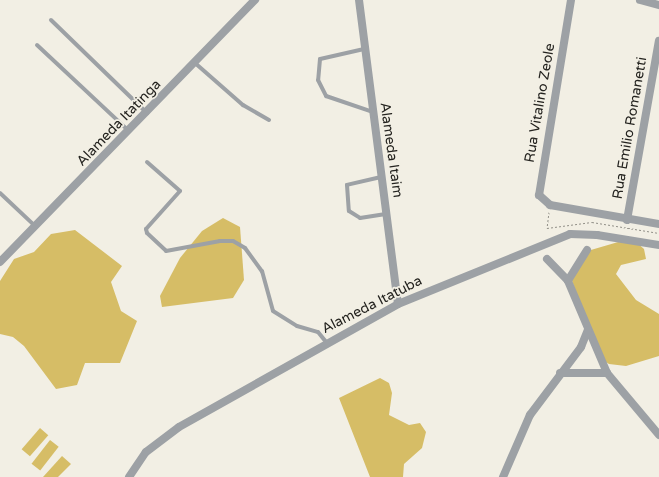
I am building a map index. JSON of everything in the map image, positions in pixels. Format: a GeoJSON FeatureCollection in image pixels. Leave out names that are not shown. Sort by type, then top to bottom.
{"type":"FeatureCollection","features":[{"type":"Feature","properties":{"kind":"street","name":"Alameda Itatinga"},"geometry":{"type":"LineString","coordinates":[[0,262],[130,131],[255,0]]}},
{"type":"Feature","properties":{"kind":"street","name":"Alameda Itaim"},"geometry":{"type":"LineString","coordinates":[[359,0],[364,49],[398,304]]}},
{"type":"Feature","properties":{"kind":"street","name":"Rua Vitalino Zeole"},"geometry":{"type":"LineString","coordinates":[[550,205],[541,200],[538,188],[571,0]]}},
{"type":"Feature","properties":{"kind":"street"},"geometry":{"type":"LineString","coordinates":[[640,0],[659,5]]}},
{"type":"Feature","properties":{"kind":"street","name":"Rua Emilio Romanetti"},"geometry":{"type":"LineString","coordinates":[[627,220],[659,41]]}},
{"type":"Feature","properties":{"kind":"street"},"geometry":{"type":"LineString","coordinates":[[550,205],[627,220],[659,224]]}},
{"type":"Feature","properties":{"kind":"street","name":"Alameda Itatuba"},"geometry":{"type":"LineString","coordinates":[[129,477],[146,452],[179,426],[327,342],[398,304],[570,234],[597,234],[659,245]]}},
{"type":"Feature","properties":{"kind":"street"},"geometry":{"type":"LineString","coordinates":[[568,281],[587,250]]}},
{"type":"Feature","properties":{"kind":"street"},"geometry":{"type":"LineString","coordinates":[[547,259],[568,281],[607,373],[659,435]]}},
{"type":"Feature","properties":{"kind":"street"},"geometry":{"type":"LineString","coordinates":[[503,477],[530,415],[581,347],[588,330]]}},
{"type":"Feature","properties":{"kind":"street"},"geometry":{"type":"LineString","coordinates":[[560,373],[607,373]]}},
{"type":"Feature","properties":{"kind":"lane"},"geometry":{"type":"LineString","coordinates":[[51,20],[147,113]]}},
{"type":"Feature","properties":{"kind":"lane"},"geometry":{"type":"LineString","coordinates":[[37,45],[130,131]]}},
{"type":"Feature","properties":{"kind":"lane"},"geometry":{"type":"LineString","coordinates":[[364,49],[320,59],[318,80],[326,96],[373,112]]}},
{"type":"Feature","properties":{"kind":"lane"},"geometry":{"type":"LineString","coordinates":[[195,63],[243,105],[269,120]]}},
{"type":"Feature","properties":{"kind":"lane"},"geometry":{"type":"LineString","coordinates":[[147,162],[180,190],[146,229],[147,233],[166,251],[220,241],[233,241],[245,248],[262,271],[273,311],[297,326],[318,332],[327,342]]}},
{"type":"Feature","properties":{"kind":"lane"},"geometry":{"type":"LineString","coordinates":[[381,177],[347,185],[349,211],[360,218],[386,214]]}},
{"type":"Feature","properties":{"kind":"lane"},"geometry":{"type":"LineString","coordinates":[[0,193],[35,226]]}},
{"type":"Feature","properties":{"kind":"path"},"geometry":{"type":"LineString","coordinates":[[550,205],[547,228],[592,222],[659,233]]}},
{"type":"Feature","properties":{"kind":"shaded area"},"geometry":{"type":"Polygon","coordinates":[[[223,218],[240,227],[244,280],[233,298],[162,307],[160,296],[180,258],[202,231],[223,218]]]}},
{"type":"Feature","properties":{"kind":"shaded area"},"geometry":{"type":"Polygon","coordinates":[[[75,230],[122,266],[111,282],[121,311],[137,321],[120,363],[85,363],[77,385],[56,389],[24,346],[13,337],[0,334],[0,281],[14,259],[34,252],[51,234],[75,230]]]}},
{"type":"Feature","properties":{"kind":"shaded area"},"geometry":{"type":"Polygon","coordinates":[[[625,240],[636,242],[644,249],[646,259],[621,265],[616,274],[636,300],[659,314],[659,356],[626,366],[609,364],[600,358],[571,278],[584,252],[625,240]]]}},
{"type":"Feature","properties":{"kind":"shaded area"},"geometry":{"type":"Polygon","coordinates":[[[380,378],[389,383],[392,393],[389,415],[409,425],[420,423],[426,432],[422,448],[404,464],[403,477],[370,477],[339,398],[380,378]]]}},
{"type":"Feature","properties":{"kind":"shaded area"},"geometry":{"type":"Polygon","coordinates":[[[40,428],[48,435],[30,456],[22,449],[40,428]]]}},
{"type":"Feature","properties":{"kind":"shaded area"},"geometry":{"type":"Polygon","coordinates":[[[50,440],[59,447],[40,470],[32,464],[50,440]]]}},
{"type":"Feature","properties":{"kind":"shaded area"},"geometry":{"type":"Polygon","coordinates":[[[62,456],[71,464],[58,477],[43,477],[62,456]]]}}]}
